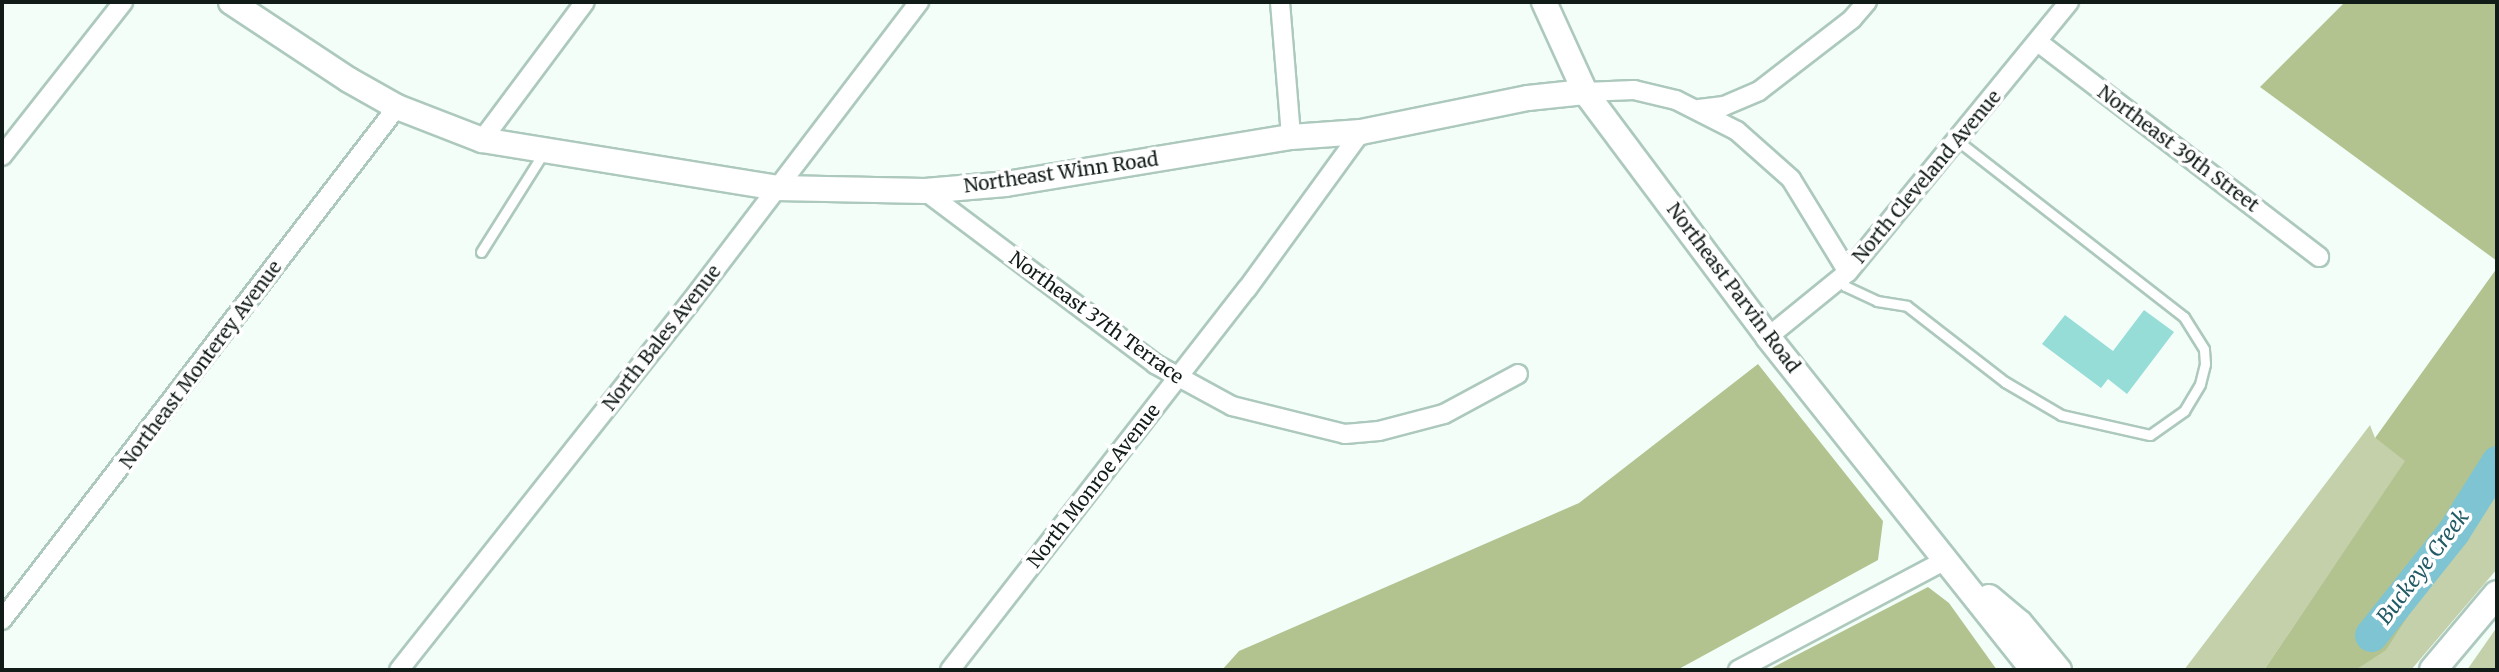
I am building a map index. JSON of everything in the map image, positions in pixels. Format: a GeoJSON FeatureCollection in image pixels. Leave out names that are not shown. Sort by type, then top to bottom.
{"type":"FeatureCollection","features":[{"type":"Feature","properties":{"kind":"main road"},"geometry":{"type":"LineString","coordinates":[[2433,670],[2497,594]]}},
{"type":"Feature","properties":{"kind":"main road"},"geometry":{"type":"LineString","coordinates":[[2458,670],[2497,609]]}},
{"type":"Feature","properties":{"kind":"street"},"geometry":{"type":"LineString","coordinates":[[2,156],[123,2]]}},
{"type":"Feature","properties":{"kind":"street"},"geometry":{"type":"LineString","coordinates":[[482,140],[585,2]]}},
{"type":"Feature","properties":{"kind":"street","name":"North Bales Avenue"},"geometry":{"type":"LineString","coordinates":[[399,670],[777,188],[919,2]]}},
{"type":"Feature","properties":{"kind":"street"},"geometry":{"type":"LineString","coordinates":[[1280,2],[1291,137]]}},
{"type":"Feature","properties":{"kind":"street","name":"Northeast Parvin Road"},"geometry":{"type":"LineString","coordinates":[[1544,2],[1586,92],[1768,337],[2033,670]]}},
{"type":"Feature","properties":{"kind":"street"},"geometry":{"type":"LineString","coordinates":[[1699,109],[1724,106],[1759,91],[1852,19],[1867,2]]}},
{"type":"Feature","properties":{"kind":"street","name":"North Cleveland Avenue"},"geometry":{"type":"LineString","coordinates":[[1768,337],[1845,275],[1958,141],[2069,2]]}},
{"type":"Feature","properties":{"kind":"street","name":"Northeast Winn Road"},"geometry":{"type":"LineString","coordinates":[[235,3],[397,107],[482,140],[777,188],[925,191],[1006,184],[1291,137],[1361,132],[1528,98],[1634,90],[1699,109],[1767,153],[1791,179],[1845,275]]}},
{"type":"Feature","properties":{"kind":"street","name":"Northeast 39th Street"},"geometry":{"type":"LineString","coordinates":[[2038,42],[2319,257]]}},
{"type":"Feature","properties":{"kind":"street","name":"Northeast Monterey Avenue"},"geometry":{"type":"LineString","coordinates":[[2,620],[397,107]]}},
{"type":"Feature","properties":{"kind":"street","name":"North Monroe Avenue"},"geometry":{"type":"LineString","coordinates":[[950,670],[1177,379],[1361,132]]}},
{"type":"Feature","properties":{"kind":"street","name":"Northeast 37th Terrace"},"geometry":{"type":"LineString","coordinates":[[925,191],[1177,379],[1233,406],[1345,434],[1379,431],[1444,414],[1518,374]]}},
{"type":"Feature","properties":{"kind":"street"},"geometry":{"type":"LineString","coordinates":[[1738,670],[1946,560]]}},
{"type":"Feature","properties":{"kind":"street","name":"Northeast Parvin Road"},"geometry":{"type":"LineString","coordinates":[[1946,560],[2020,623],[2059,670]]}},
{"type":"Feature","properties":{"kind":"lane"},"geometry":{"type":"LineString","coordinates":[[1845,275],[1845,286],[1877,301],[1907,306],[2005,382],[2061,415],[2150,435],[2184,411],[2200,384],[2205,364],[2201,342],[2184,317],[1958,141]]}},
{"type":"Feature","properties":{"kind":"lane"},"geometry":{"type":"LineString","coordinates":[[481,251],[545,150]]}},
{"type":"Feature","properties":{"kind":"green space"},"geometry":{"type":"Polygon","coordinates":[[[2345,2],[2497,2],[2497,261],[2260,87],[2345,2]]]}},
{"type":"Feature","properties":{"kind":"green space"},"geometry":{"type":"Polygon","coordinates":[[[2497,268],[2497,478],[2386,650],[2356,670],[2264,670],[2405,461],[2375,438],[2497,268]]]}},
{"type":"Feature","properties":{"kind":"green space"},"geometry":{"type":"Polygon","coordinates":[[[1758,364],[1883,521],[1878,560],[1677,670],[1222,670],[1239,651],[1579,503],[1758,364]]]}},
{"type":"Feature","properties":{"kind":"green space"},"geometry":{"type":"Polygon","coordinates":[[[2370,425],[2375,438],[2406,461],[2264,670],[2184,670],[2370,425]]]}},
{"type":"Feature","properties":{"kind":"green space"},"geometry":{"type":"Polygon","coordinates":[[[2497,478],[2497,569],[2411,670],[2356,670],[2386,649],[2497,478]]]}},
{"type":"Feature","properties":{"kind":"green space"},"geometry":{"type":"Polygon","coordinates":[[[1928,587],[1949,603],[1997,670],[1768,670],[1928,587]]]}},
{"type":"Feature","properties":{"kind":"green space"},"geometry":{"type":"Polygon","coordinates":[[[2497,627],[2497,670],[2467,670],[2497,627]]]}},
{"type":"Feature","properties":{"kind":"building"},"geometry":{"type":"Polygon","coordinates":[[[2144,310],[2174,332],[2127,394],[2108,379],[2101,388],[2042,344],[2065,315],[2113,351],[2144,310]]]}},
{"type":"Feature","properties":{"kind":"waterway","name":"Buckeye Creek"},"geometry":{"type":"LineString","coordinates":[[2371,635],[2453,532],[2497,462]]}}]}
